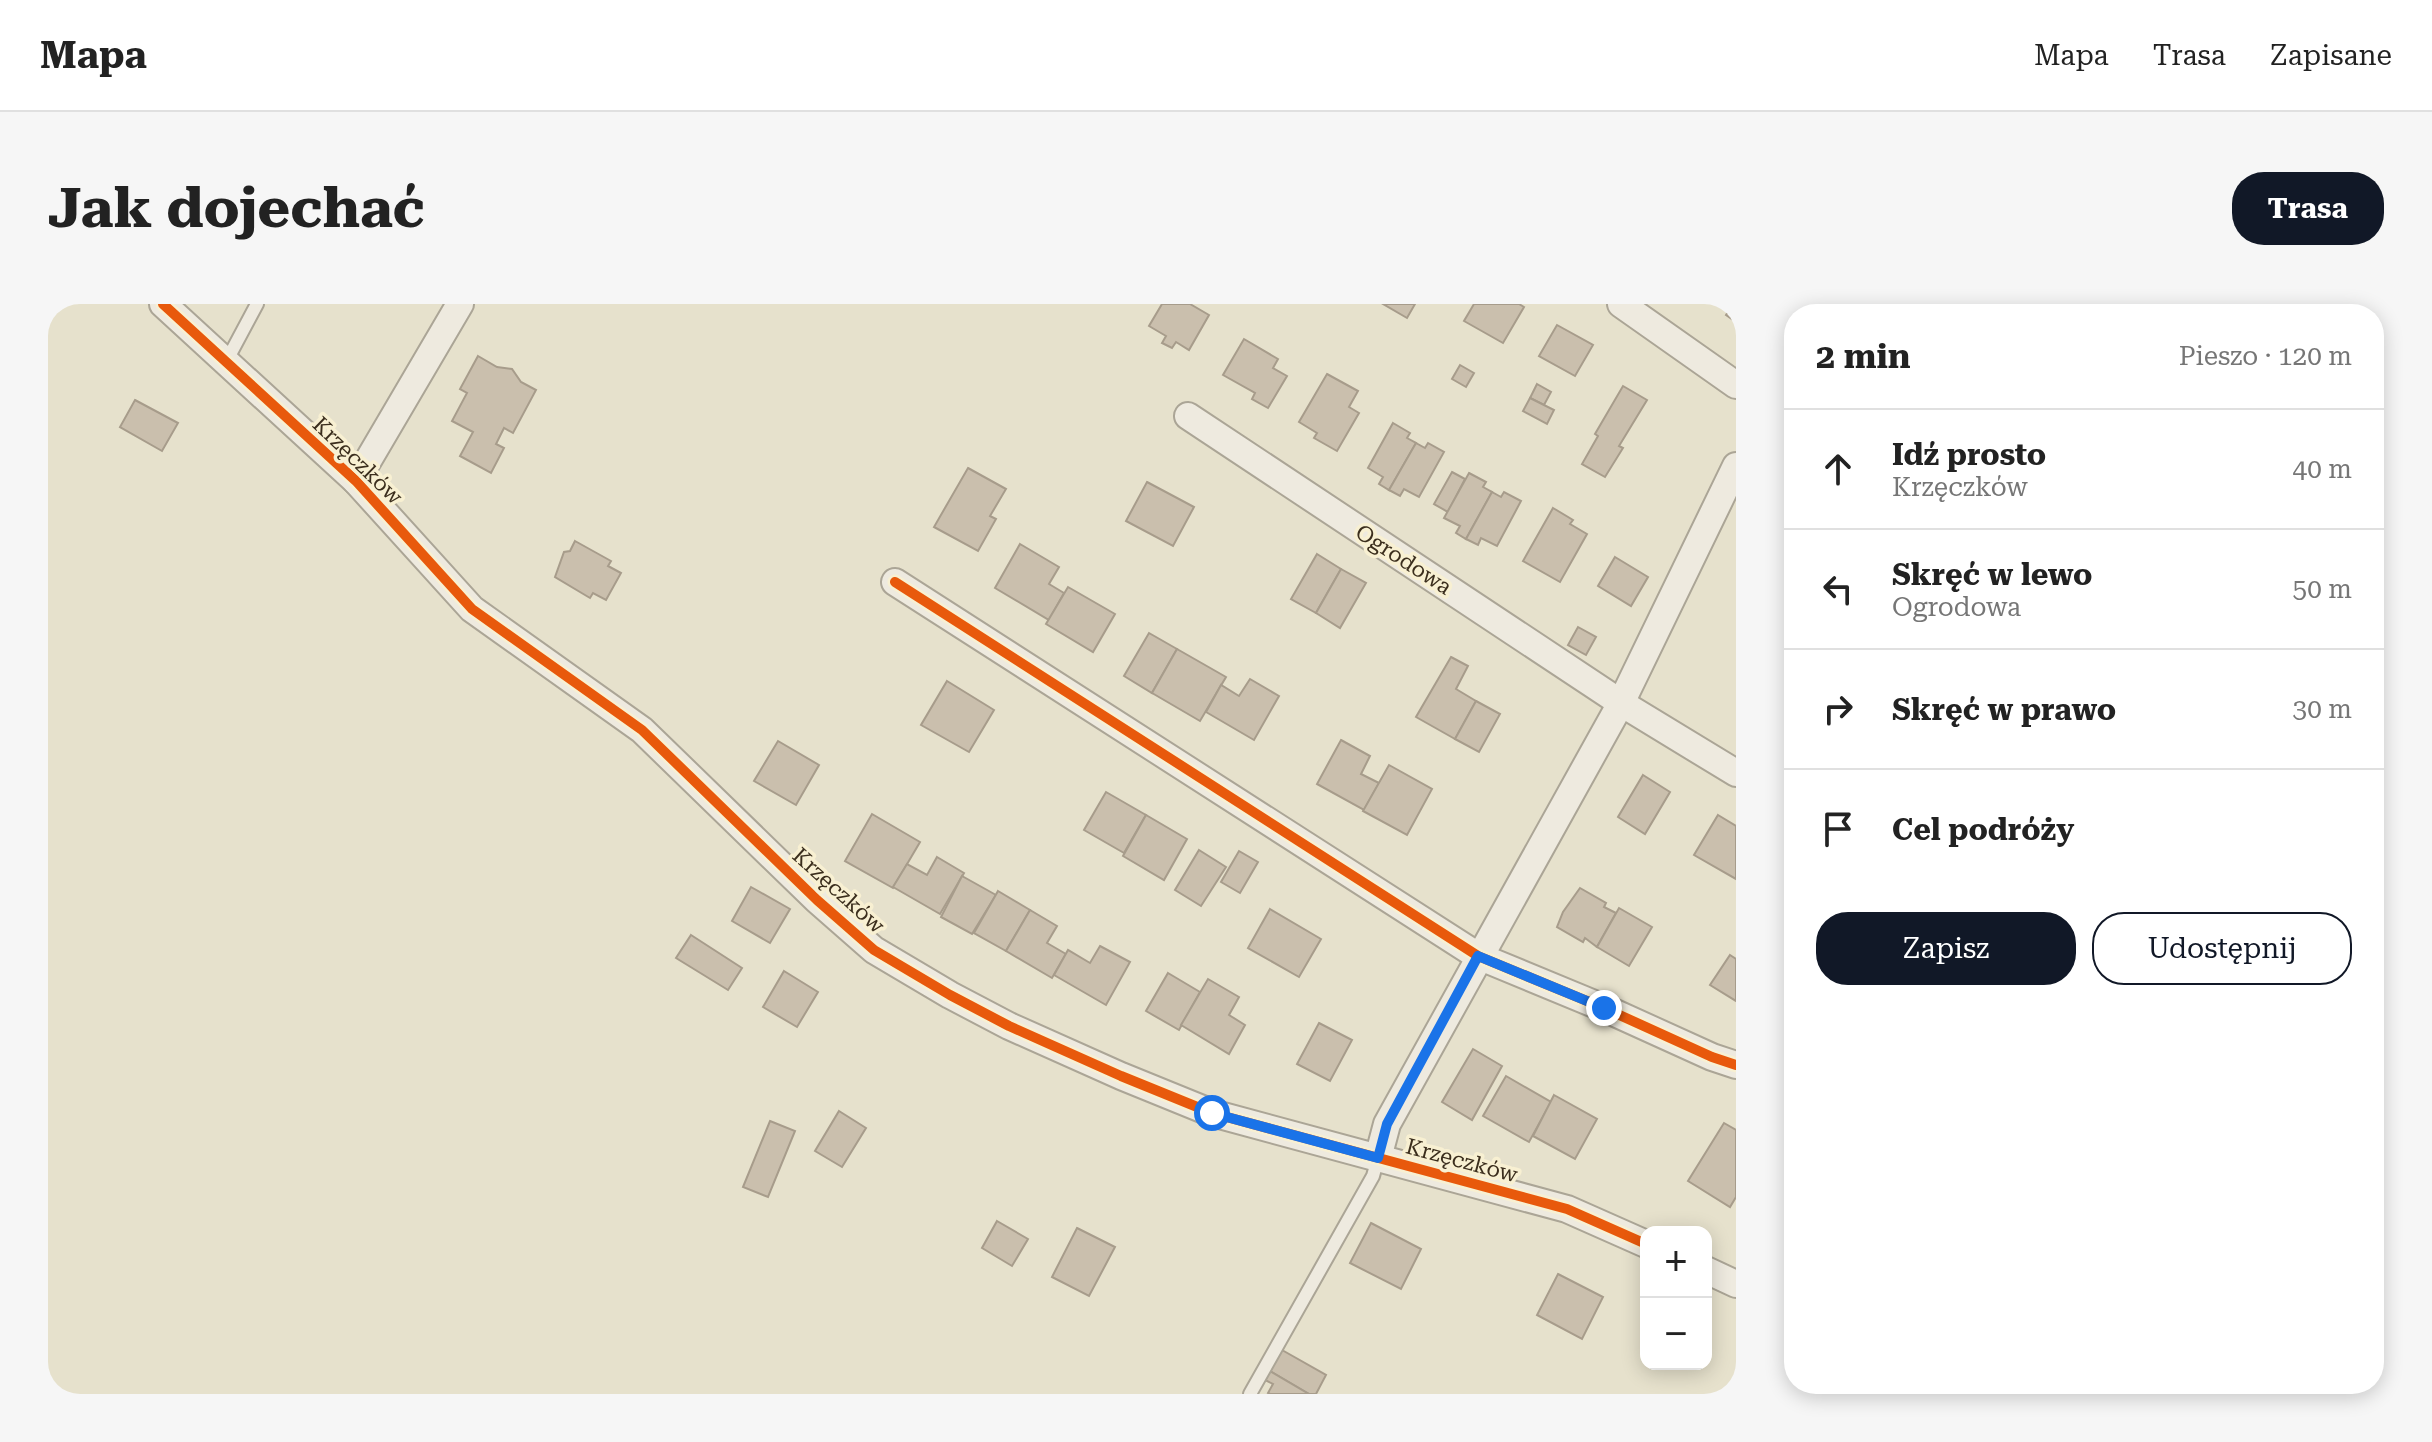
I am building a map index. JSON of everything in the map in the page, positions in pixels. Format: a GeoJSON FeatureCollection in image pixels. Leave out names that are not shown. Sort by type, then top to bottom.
{"type":"FeatureCollection","features":[{"type":"Feature","properties":{"kind":"street","name":"Krzęczków"},"geometry":{"type":"LineString","coordinates":[[163,304],[356,481],[472,609],[642,730],[817,900],[874,950],[1009,1026],[1212,1113],[1567,1209],[1640,1241]]}},
{"type":"Feature","properties":{"kind":"street","name":"Krzęczków"},"geometry":{"type":"LineString","coordinates":[[356,481],[460,304]]}},
{"type":"Feature","properties":{"kind":"street"},"geometry":{"type":"LineString","coordinates":[[1621,304],[1736,385]]}},
{"type":"Feature","properties":{"kind":"street","name":"Ogrodowa"},"geometry":{"type":"LineString","coordinates":[[1188,416],[1621,703],[1736,773]]}},
{"type":"Feature","properties":{"kind":"street"},"geometry":{"type":"LineString","coordinates":[[1378,1158],[1387,1124],[1621,703],[1736,466]]}},
{"type":"Feature","properties":{"kind":"street"},"geometry":{"type":"LineString","coordinates":[[895,582],[1478,956],[1736,1065]]}},
{"type":"Feature","properties":{"kind":"street"},"geometry":{"type":"LineString","coordinates":[[1712,1273],[1736,1284]]}},
{"type":"Feature","properties":{"kind":"lane"},"geometry":{"type":"LineString","coordinates":[[226,362],[257,304]]}},
{"type":"Feature","properties":{"kind":"lane"},"geometry":{"type":"LineString","coordinates":[[1250,1394],[1373,1176],[1378,1158]]}},
{"type":"Feature","properties":{"kind":"building"},"geometry":{"type":"Polygon","coordinates":[[[1162,304],[1190,304],[1209,315],[1189,350],[1176,342],[1172,348],[1162,343],[1166,336],[1149,326],[1162,304]]]}},
{"type":"Feature","properties":{"kind":"building"},"geometry":{"type":"Polygon","coordinates":[[[1383,304],[1415,304],[1407,318],[1383,304]]]}},
{"type":"Feature","properties":{"kind":"building"},"geometry":{"type":"Polygon","coordinates":[[[1474,304],[1519,304],[1524,307],[1503,343],[1464,321],[1474,304]]]}},
{"type":"Feature","properties":{"kind":"building"},"geometry":{"type":"Polygon","coordinates":[[[1736,304],[1736,322],[1726,315],[1736,304]]]}},
{"type":"Feature","properties":{"kind":"building"},"geometry":{"type":"Polygon","coordinates":[[[1557,325],[1593,345],[1575,376],[1539,356],[1557,325]]]}},
{"type":"Feature","properties":{"kind":"building"},"geometry":{"type":"Polygon","coordinates":[[[1244,339],[1278,359],[1273,368],[1287,376],[1268,408],[1252,399],[1255,393],[1223,375],[1244,339]]]}},
{"type":"Feature","properties":{"kind":"building"},"geometry":{"type":"Polygon","coordinates":[[[478,356],[497,367],[512,369],[521,382],[536,390],[513,433],[504,428],[496,444],[504,448],[491,473],[460,456],[473,432],[452,421],[467,393],[460,389],[478,356]]]}},
{"type":"Feature","properties":{"kind":"building"},"geometry":{"type":"Polygon","coordinates":[[[1460,365],[1474,373],[1466,387],[1452,379],[1460,365]]]}},
{"type":"Feature","properties":{"kind":"building"},"geometry":{"type":"Polygon","coordinates":[[[1327,374],[1358,391],[1349,407],[1359,413],[1337,451],[1314,438],[1317,433],[1299,422],[1327,374]]]}},
{"type":"Feature","properties":{"kind":"building"},"geometry":{"type":"Polygon","coordinates":[[[1537,384],[1551,392],[1544,405],[1530,398],[1537,384]]]}},
{"type":"Feature","properties":{"kind":"building"},"geometry":{"type":"Polygon","coordinates":[[[1623,386],[1647,400],[1619,446],[1623,448],[1605,477],[1582,464],[1598,436],[1595,434],[1623,386]]]}},
{"type":"Feature","properties":{"kind":"building"},"geometry":{"type":"Polygon","coordinates":[[[1530,398],[1554,410],[1547,424],[1523,411],[1530,398]]]}},
{"type":"Feature","properties":{"kind":"building"},"geometry":{"type":"Polygon","coordinates":[[[135,400],[178,423],[162,451],[120,427],[135,400]]]}},
{"type":"Feature","properties":{"kind":"building"},"geometry":{"type":"Polygon","coordinates":[[[1393,423],[1410,433],[1407,438],[1416,443],[1389,490],[1379,484],[1383,477],[1368,468],[1393,423]]]}},
{"type":"Feature","properties":{"kind":"building"},"geometry":{"type":"Polygon","coordinates":[[[1416,443],[1425,448],[1428,443],[1444,452],[1419,497],[1404,489],[1400,496],[1389,490],[1416,443]]]}},
{"type":"Feature","properties":{"kind":"building"},"geometry":{"type":"Polygon","coordinates":[[[968,468],[1006,489],[990,516],[996,519],[978,551],[934,527],[968,468]]]}},
{"type":"Feature","properties":{"kind":"building"},"geometry":{"type":"Polygon","coordinates":[[[1452,472],[1465,479],[1448,512],[1434,504],[1452,472]]]}},
{"type":"Feature","properties":{"kind":"building"},"geometry":{"type":"Polygon","coordinates":[[[1469,473],[1486,482],[1483,487],[1492,492],[1466,539],[1456,533],[1460,526],[1444,518],[1469,473]]]}},
{"type":"Feature","properties":{"kind":"building"},"geometry":{"type":"Polygon","coordinates":[[[1147,482],[1194,507],[1173,546],[1126,521],[1147,482]]]}},
{"type":"Feature","properties":{"kind":"building"},"geometry":{"type":"Polygon","coordinates":[[[1492,492],[1501,497],[1504,492],[1521,501],[1497,546],[1481,538],[1478,545],[1466,539],[1492,492]]]}},
{"type":"Feature","properties":{"kind":"building"},"geometry":{"type":"Polygon","coordinates":[[[1553,508],[1573,520],[1570,524],[1587,534],[1560,582],[1523,561],[1553,508]]]}},
{"type":"Feature","properties":{"kind":"building"},"geometry":{"type":"Polygon","coordinates":[[[575,541],[611,561],[608,566],[621,573],[606,600],[593,593],[590,598],[555,577],[564,552],[570,551],[575,541]]]}},
{"type":"Feature","properties":{"kind":"building"},"geometry":{"type":"Polygon","coordinates":[[[1020,544],[1059,567],[1049,584],[1064,593],[1049,620],[995,588],[1020,544]]]}},
{"type":"Feature","properties":{"kind":"building"},"geometry":{"type":"Polygon","coordinates":[[[1317,554],[1341,569],[1316,613],[1291,599],[1317,554]]]}},
{"type":"Feature","properties":{"kind":"building"},"geometry":{"type":"Polygon","coordinates":[[[1615,557],[1648,577],[1631,606],[1598,586],[1615,557]]]}},
{"type":"Feature","properties":{"kind":"building"},"geometry":{"type":"Polygon","coordinates":[[[1341,569],[1366,583],[1340,628],[1316,613],[1341,569]]]}},
{"type":"Feature","properties":{"kind":"building"},"geometry":{"type":"Polygon","coordinates":[[[1068,587],[1115,614],[1093,652],[1046,624],[1068,587]]]}},
{"type":"Feature","properties":{"kind":"building"},"geometry":{"type":"Polygon","coordinates":[[[1578,627],[1596,637],[1586,655],[1568,645],[1578,627]]]}},
{"type":"Feature","properties":{"kind":"building"},"geometry":{"type":"Polygon","coordinates":[[[1149,633],[1177,649],[1152,693],[1124,676],[1149,633]]]}},
{"type":"Feature","properties":{"kind":"building"},"geometry":{"type":"Polygon","coordinates":[[[1177,649],[1226,677],[1200,721],[1152,693],[1177,649]]]}},
{"type":"Feature","properties":{"kind":"building"},"geometry":{"type":"Polygon","coordinates":[[[1451,657],[1468,666],[1456,689],[1476,701],[1455,739],[1416,717],[1451,657]]]}},
{"type":"Feature","properties":{"kind":"building"},"geometry":{"type":"Polygon","coordinates":[[[1250,679],[1279,696],[1254,740],[1206,712],[1221,685],[1239,696],[1250,679]]]}},
{"type":"Feature","properties":{"kind":"building"},"geometry":{"type":"Polygon","coordinates":[[[947,681],[994,710],[969,752],[921,725],[947,681]]]}},
{"type":"Feature","properties":{"kind":"building"},"geometry":{"type":"Polygon","coordinates":[[[1476,701],[1500,714],[1479,752],[1455,739],[1476,701]]]}},
{"type":"Feature","properties":{"kind":"building"},"geometry":{"type":"Polygon","coordinates":[[[1341,740],[1370,756],[1361,774],[1379,783],[1364,810],[1317,784],[1341,740]]]}},
{"type":"Feature","properties":{"kind":"building"},"geometry":{"type":"Polygon","coordinates":[[[778,741],[819,765],[796,805],[754,781],[778,741]]]}},
{"type":"Feature","properties":{"kind":"building"},"geometry":{"type":"Polygon","coordinates":[[[1389,765],[1432,789],[1407,835],[1363,811],[1389,765]]]}},
{"type":"Feature","properties":{"kind":"building"},"geometry":{"type":"Polygon","coordinates":[[[1643,775],[1670,792],[1645,834],[1618,817],[1643,775]]]}},
{"type":"Feature","properties":{"kind":"building"},"geometry":{"type":"Polygon","coordinates":[[[1106,792],[1146,815],[1124,853],[1084,830],[1106,792]]]}},
{"type":"Feature","properties":{"kind":"building"},"geometry":{"type":"Polygon","coordinates":[[[872,814],[920,842],[893,888],[845,861],[872,814]]]}},
{"type":"Feature","properties":{"kind":"building"},"geometry":{"type":"Polygon","coordinates":[[[1146,815],[1187,839],[1164,880],[1123,856],[1146,815]]]}},
{"type":"Feature","properties":{"kind":"building"},"geometry":{"type":"Polygon","coordinates":[[[1718,815],[1736,826],[1736,879],[1694,855],[1718,815]]]}},
{"type":"Feature","properties":{"kind":"building"},"geometry":{"type":"Polygon","coordinates":[[[1199,850],[1226,867],[1201,906],[1175,890],[1199,850]]]}},
{"type":"Feature","properties":{"kind":"building"},"geometry":{"type":"Polygon","coordinates":[[[1239,851],[1258,862],[1240,893],[1221,882],[1239,851]]]}},
{"type":"Feature","properties":{"kind":"building"},"geometry":{"type":"Polygon","coordinates":[[[937,857],[964,873],[940,914],[893,887],[907,864],[927,875],[937,857]]]}},
{"type":"Feature","properties":{"kind":"building"},"geometry":{"type":"Polygon","coordinates":[[[962,876],[996,895],[972,934],[941,917],[962,876]]]}},
{"type":"Feature","properties":{"kind":"building"},"geometry":{"type":"Polygon","coordinates":[[[751,887],[790,909],[770,943],[732,921],[751,887]]]}},
{"type":"Feature","properties":{"kind":"building"},"geometry":{"type":"Polygon","coordinates":[[[1580,888],[1606,903],[1604,907],[1616,913],[1597,947],[1585,938],[1583,942],[1557,927],[1563,912],[1580,888]]]}},
{"type":"Feature","properties":{"kind":"building"},"geometry":{"type":"Polygon","coordinates":[[[998,891],[1030,910],[1006,951],[974,933],[998,891]]]}},
{"type":"Feature","properties":{"kind":"building"},"geometry":{"type":"Polygon","coordinates":[[[1619,908],[1652,927],[1629,966],[1597,947],[1619,908]]]}},
{"type":"Feature","properties":{"kind":"building"},"geometry":{"type":"Polygon","coordinates":[[[1270,909],[1321,939],[1299,977],[1248,948],[1270,909]]]}},
{"type":"Feature","properties":{"kind":"building"},"geometry":{"type":"Polygon","coordinates":[[[1030,910],[1057,926],[1047,943],[1066,954],[1052,978],[1006,951],[1030,910]]]}},
{"type":"Feature","properties":{"kind":"building"},"geometry":{"type":"Polygon","coordinates":[[[691,935],[742,968],[728,990],[676,958],[691,935]]]}},
{"type":"Feature","properties":{"kind":"building"},"geometry":{"type":"Polygon","coordinates":[[[1100,946],[1130,962],[1106,1005],[1054,975],[1068,950],[1090,963],[1100,946]]]}},
{"type":"Feature","properties":{"kind":"building"},"geometry":{"type":"Polygon","coordinates":[[[1730,955],[1736,959],[1736,1001],[1710,985],[1730,955]]]}},
{"type":"Feature","properties":{"kind":"building"},"geometry":{"type":"Polygon","coordinates":[[[784,971],[818,992],[797,1027],[763,1007],[784,971]]]}},
{"type":"Feature","properties":{"kind":"building"},"geometry":{"type":"Polygon","coordinates":[[[1168,973],[1200,992],[1179,1030],[1146,1011],[1168,973]]]}},
{"type":"Feature","properties":{"kind":"building"},"geometry":{"type":"Polygon","coordinates":[[[1208,979],[1239,997],[1229,1015],[1245,1025],[1229,1054],[1181,1025],[1208,979]]]}},
{"type":"Feature","properties":{"kind":"building"},"geometry":{"type":"Polygon","coordinates":[[[1319,1023],[1352,1040],[1330,1081],[1297,1064],[1319,1023]]]}},
{"type":"Feature","properties":{"kind":"building"},"geometry":{"type":"Polygon","coordinates":[[[1473,1049],[1502,1066],[1472,1120],[1442,1102],[1473,1049]]]}},
{"type":"Feature","properties":{"kind":"building"},"geometry":{"type":"Polygon","coordinates":[[[1506,1076],[1551,1102],[1529,1142],[1483,1116],[1506,1076]]]}},
{"type":"Feature","properties":{"kind":"building"},"geometry":{"type":"Polygon","coordinates":[[[1554,1095],[1597,1119],[1575,1159],[1533,1136],[1554,1095]]]}},
{"type":"Feature","properties":{"kind":"building"},"geometry":{"type":"Polygon","coordinates":[[[839,1111],[866,1128],[842,1167],[815,1151],[839,1111]]]}},
{"type":"Feature","properties":{"kind":"building"},"geometry":{"type":"Polygon","coordinates":[[[770,1121],[795,1131],[768,1197],[743,1187],[770,1121]]]}},
{"type":"Feature","properties":{"kind":"building"},"geometry":{"type":"Polygon","coordinates":[[[1724,1123],[1736,1130],[1736,1197],[1730,1207],[1688,1181],[1724,1123]]]}},
{"type":"Feature","properties":{"kind":"building"},"geometry":{"type":"Polygon","coordinates":[[[997,1221],[1028,1239],[1012,1266],[982,1248],[997,1221]]]}},
{"type":"Feature","properties":{"kind":"building"},"geometry":{"type":"Polygon","coordinates":[[[1371,1223],[1421,1249],[1401,1289],[1350,1263],[1371,1223]]]}},
{"type":"Feature","properties":{"kind":"building"},"geometry":{"type":"Polygon","coordinates":[[[1077,1228],[1115,1247],[1089,1296],[1052,1277],[1077,1228]]]}},
{"type":"Feature","properties":{"kind":"building"},"geometry":{"type":"Polygon","coordinates":[[[1558,1274],[1603,1297],[1582,1339],[1537,1315],[1558,1274]]]}},
{"type":"Feature","properties":{"kind":"building"},"geometry":{"type":"Polygon","coordinates":[[[1282,1350],[1326,1375],[1316,1394],[1309,1394],[1270,1371],[1282,1350]]]}},
{"type":"Feature","properties":{"kind":"building"},"geometry":{"type":"Polygon","coordinates":[[[1270,1371],[1309,1394],[1268,1393],[1273,1384],[1265,1380],[1270,1371]]]}},
{"type":"Feature","properties":{"kind":"cycle path"},"geometry":{"type":"LineString","coordinates":[[163,304],[356,481],[472,609],[642,730],[817,900],[874,950],[1009,1026],[1212,1113],[1567,1209],[1640,1241]]}},
{"type":"Feature","properties":{"kind":"cycle path"},"geometry":{"type":"LineString","coordinates":[[895,582],[1478,956],[1736,1065]]}},
{"type":"Feature","properties":{"kind":"route"},"geometry":{"type":"LineString","coordinates":[[1212,1113],[1378,1158],[1387,1124],[1478,956],[1604,1008]]}}]}
